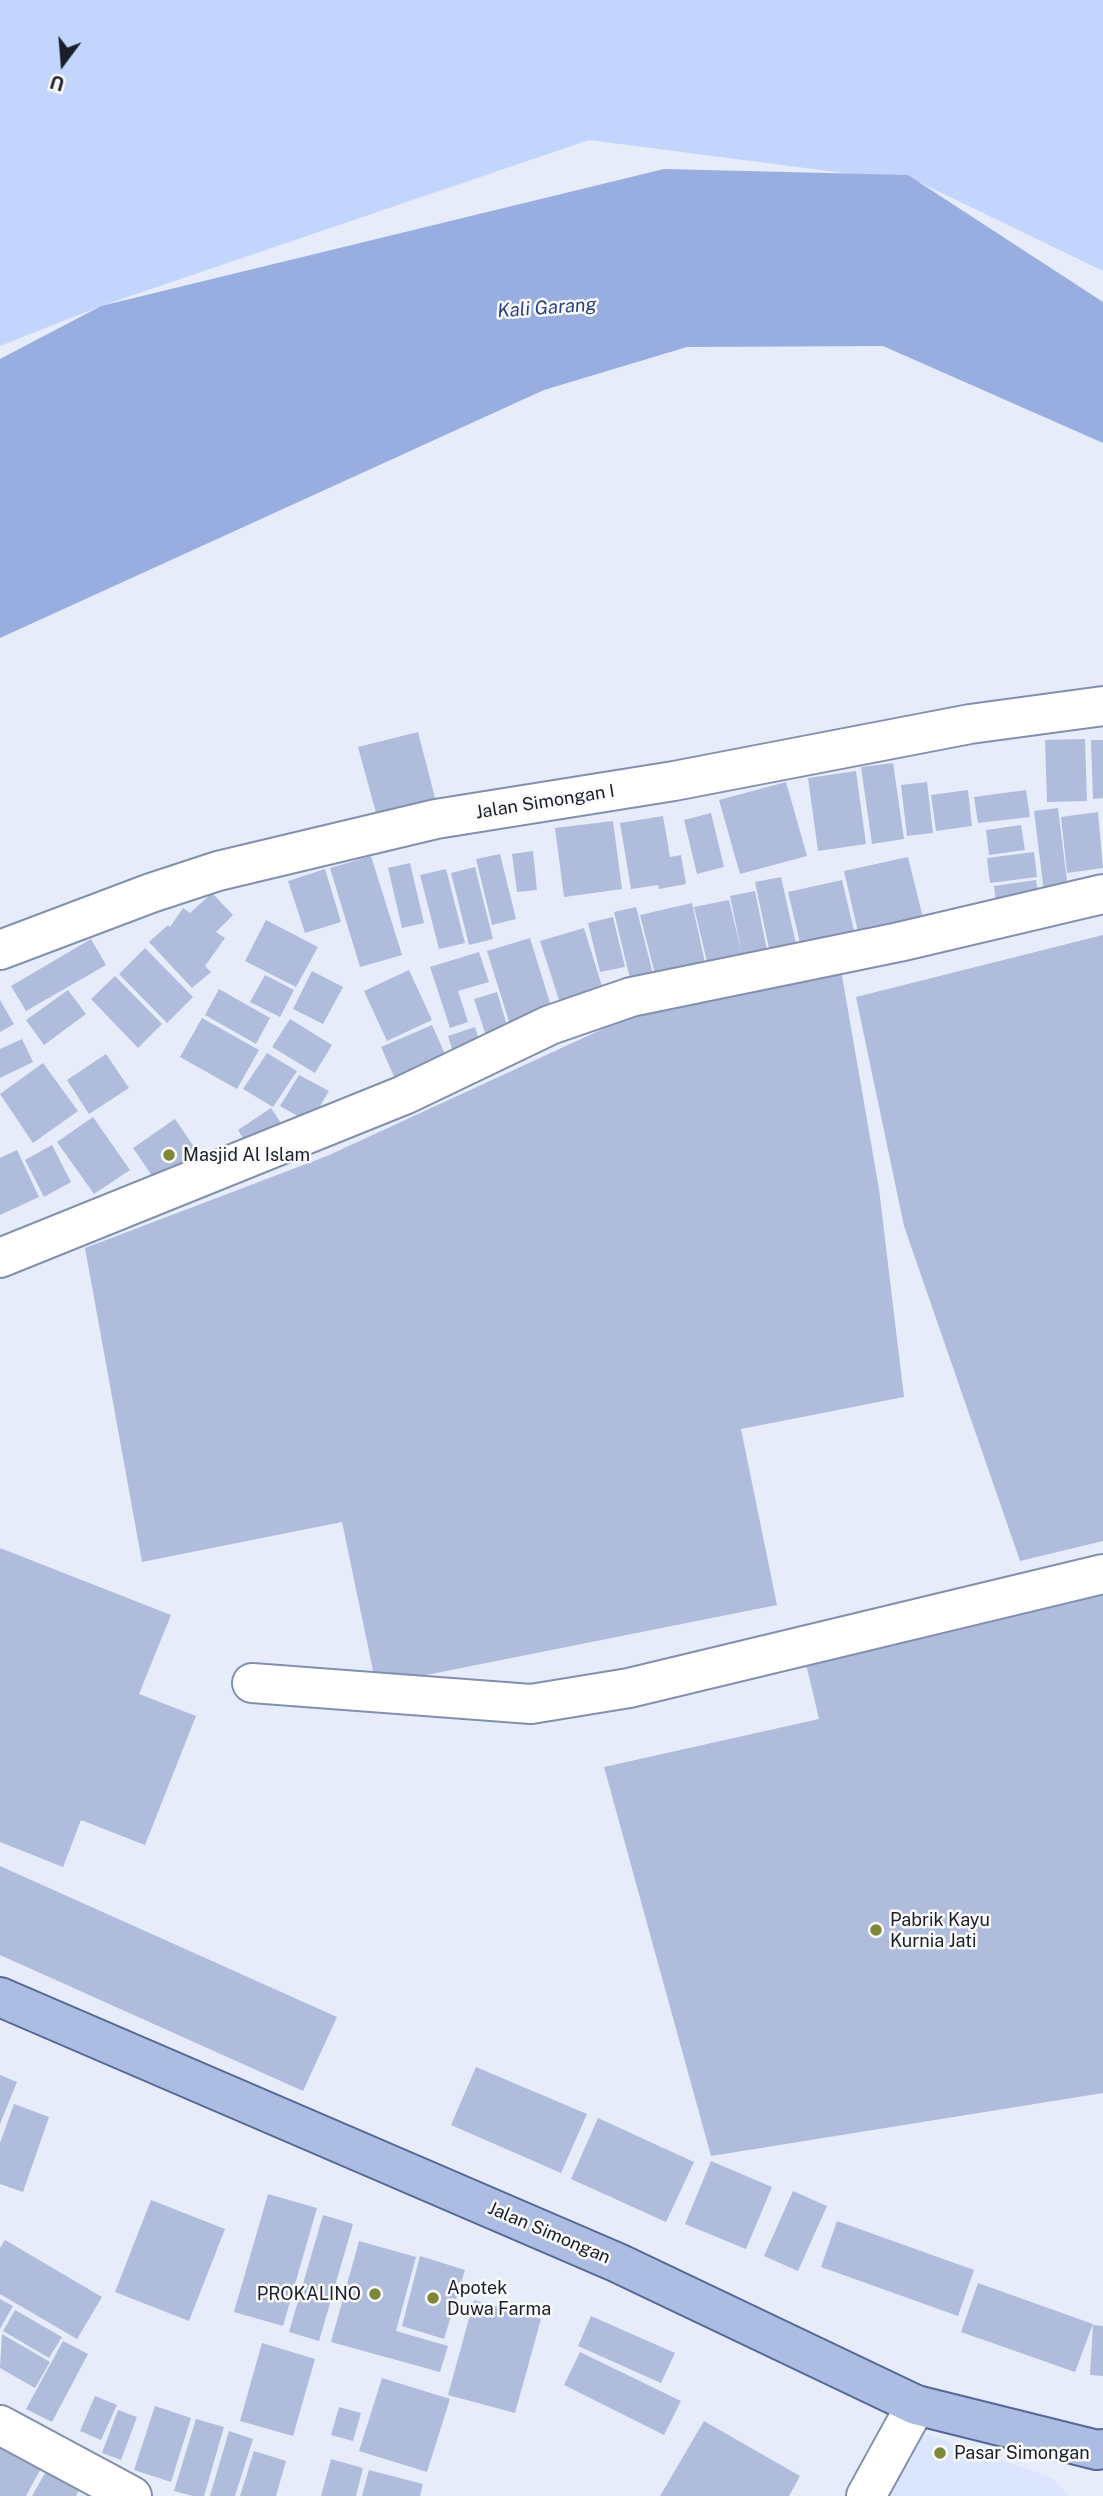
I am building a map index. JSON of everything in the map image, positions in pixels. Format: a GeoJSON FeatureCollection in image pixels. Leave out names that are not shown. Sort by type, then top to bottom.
{"type":"FeatureCollection","features":[{"type":"Feature","properties":{"kind":"main road","name":"Jalan Simongan"},"geometry":{"type":"LineString","coordinates":[[0,1997],[618,2263],[916,2405],[1101,2455]]}},
{"type":"Feature","properties":{"kind":"street","name":"Jalan Simongan I"},"geometry":{"type":"LineString","coordinates":[[0,950],[151,893],[218,871],[436,819],[674,781],[970,724],[1103,706]]}},
{"type":"Feature","properties":{"kind":"street"},"geometry":{"type":"LineString","coordinates":[[0,1258],[404,1095],[550,1026],[631,998],[900,942],[1103,894]]}},
{"type":"Feature","properties":{"kind":"street"},"geometry":{"type":"LineString","coordinates":[[252,1683],[531,1704],[629,1688],[1103,1574]]}},
{"type":"Feature","properties":{"kind":"street"},"geometry":{"type":"LineString","coordinates":[[866,2496],[916,2405]]}},
{"type":"Feature","properties":{"kind":"street"},"geometry":{"type":"LineString","coordinates":[[0,2425],[132,2496]]}},
{"type":"Feature","properties":{"kind":"shaded area"},"geometry":{"type":"Polygon","coordinates":[[[0,0],[1103,0],[1103,271],[921,183],[589,140],[101,306],[0,346],[0,0]]]}},
{"type":"Feature","properties":{"kind":"shaded area","name":"Pasar Simongan"},"geometry":{"type":"Polygon","coordinates":[[[912,2429],[1052,2478],[1070,2496],[874,2496],[912,2429]]]}},
{"type":"Feature","properties":{"kind":"water","name":"Kali Garang"},"geometry":{"type":"Polygon","coordinates":[[[664,169],[908,175],[1103,302],[1103,443],[883,346],[687,347],[544,390],[0,638],[0,359],[101,306],[664,169]]]}},
{"type":"Feature","properties":{"kind":"building"},"geometry":{"type":"Polygon","coordinates":[[[418,732],[435,798],[376,813],[358,747],[418,732]]]}},
{"type":"Feature","properties":{"kind":"building"},"geometry":{"type":"Polygon","coordinates":[[[1085,739],[1087,801],[1047,802],[1045,740],[1085,739]]]}},
{"type":"Feature","properties":{"kind":"building"},"geometry":{"type":"Polygon","coordinates":[[[1091,740],[1103,740],[1103,798],[1093,799],[1091,740]]]}},
{"type":"Feature","properties":{"kind":"building"},"geometry":{"type":"Polygon","coordinates":[[[893,763],[904,839],[872,844],[861,767],[893,763]]]}},
{"type":"Feature","properties":{"kind":"building"},"geometry":{"type":"Polygon","coordinates":[[[856,771],[866,844],[818,851],[808,778],[856,771]]]}},
{"type":"Feature","properties":{"kind":"building"},"geometry":{"type":"Polygon","coordinates":[[[786,782],[807,856],[740,874],[719,800],[786,782]]]}},
{"type":"Feature","properties":{"kind":"building"},"geometry":{"type":"Polygon","coordinates":[[[927,782],[933,833],[907,836],[901,785],[927,782]]]}},
{"type":"Feature","properties":{"kind":"building"},"geometry":{"type":"Polygon","coordinates":[[[968,790],[972,826],[936,831],[931,795],[968,790]]]}},
{"type":"Feature","properties":{"kind":"building"},"geometry":{"type":"Polygon","coordinates":[[[1026,790],[1030,817],[978,823],[974,797],[1026,790]]]}},
{"type":"Feature","properties":{"kind":"building"},"geometry":{"type":"Polygon","coordinates":[[[1058,808],[1068,889],[1044,892],[1034,811],[1058,808]]]}},
{"type":"Feature","properties":{"kind":"building"},"geometry":{"type":"Polygon","coordinates":[[[1098,812],[1103,868],[1067,873],[1061,817],[1098,812]]]}},
{"type":"Feature","properties":{"kind":"building"},"geometry":{"type":"Polygon","coordinates":[[[711,813],[724,867],[697,874],[684,820],[711,813]]]}},
{"type":"Feature","properties":{"kind":"building"},"geometry":{"type":"Polygon","coordinates":[[[663,816],[670,857],[681,855],[686,884],[659,889],[658,885],[631,889],[620,823],[663,816]]]}},
{"type":"Feature","properties":{"kind":"building"},"geometry":{"type":"Polygon","coordinates":[[[613,821],[622,889],[564,897],[555,828],[613,821]]]}},
{"type":"Feature","properties":{"kind":"building"},"geometry":{"type":"Polygon","coordinates":[[[1021,825],[1025,850],[989,855],[986,830],[1021,825]]]}},
{"type":"Feature","properties":{"kind":"building"},"geometry":{"type":"Polygon","coordinates":[[[533,851],[537,890],[517,892],[512,854],[533,851]]]}},
{"type":"Feature","properties":{"kind":"building"},"geometry":{"type":"Polygon","coordinates":[[[1034,852],[1037,877],[990,883],[987,858],[1034,852]]]}},
{"type":"Feature","properties":{"kind":"building"},"geometry":{"type":"Polygon","coordinates":[[[500,854],[516,919],[492,925],[476,859],[500,854]]]}},
{"type":"Feature","properties":{"kind":"building"},"geometry":{"type":"Polygon","coordinates":[[[371,856],[402,955],[360,967],[330,868],[371,856]]]}},
{"type":"Feature","properties":{"kind":"building"},"geometry":{"type":"Polygon","coordinates":[[[908,857],[923,918],[858,932],[844,871],[908,857]]]}},
{"type":"Feature","properties":{"kind":"building"},"geometry":{"type":"Polygon","coordinates":[[[410,863],[424,923],[402,928],[388,868],[410,863]]]}},
{"type":"Feature","properties":{"kind":"building"},"geometry":{"type":"Polygon","coordinates":[[[475,867],[493,939],[469,945],[451,873],[475,867]]]}},
{"type":"Feature","properties":{"kind":"building"},"geometry":{"type":"Polygon","coordinates":[[[325,869],[341,922],[305,933],[288,881],[325,869]]]}},
{"type":"Feature","properties":{"kind":"building"},"geometry":{"type":"Polygon","coordinates":[[[446,869],[465,943],[439,949],[420,875],[446,869]]]}},
{"type":"Feature","properties":{"kind":"building"},"geometry":{"type":"Polygon","coordinates":[[[781,877],[798,953],[771,958],[755,882],[781,877]]]}},
{"type":"Feature","properties":{"kind":"building"},"geometry":{"type":"Polygon","coordinates":[[[842,880],[856,939],[802,951],[788,892],[842,880]]]}},
{"type":"Feature","properties":{"kind":"building"},"geometry":{"type":"Polygon","coordinates":[[[1036,880],[1039,897],[996,903],[994,886],[1036,880]]]}},
{"type":"Feature","properties":{"kind":"building"},"geometry":{"type":"Polygon","coordinates":[[[755,891],[768,955],[708,966],[694,907],[729,900],[742,954],[730,896],[755,891]]]}},
{"type":"Feature","properties":{"kind":"building"},"geometry":{"type":"Polygon","coordinates":[[[212,893],[233,915],[216,932],[225,938],[205,966],[211,972],[192,988],[149,942],[168,925],[170,927],[183,908],[190,913],[212,893]]]}},
{"type":"Feature","properties":{"kind":"building"},"geometry":{"type":"Polygon","coordinates":[[[692,903],[706,967],[656,978],[640,915],[692,903]]]}},
{"type":"Feature","properties":{"kind":"building"},"geometry":{"type":"Polygon","coordinates":[[[636,907],[654,978],[631,983],[614,912],[636,907]]]}},
{"type":"Feature","properties":{"kind":"building"},"geometry":{"type":"Polygon","coordinates":[[[613,917],[625,967],[600,972],[588,923],[613,917]]]}},
{"type":"Feature","properties":{"kind":"building"},"geometry":{"type":"Polygon","coordinates":[[[266,920],[318,947],[296,987],[245,961],[266,920]]]}},
{"type":"Feature","properties":{"kind":"building"},"geometry":{"type":"Polygon","coordinates":[[[584,928],[605,996],[562,1009],[540,941],[584,928]]]}},
{"type":"Feature","properties":{"kind":"building"},"geometry":{"type":"Polygon","coordinates":[[[1103,935],[1103,1541],[1020,1561],[904,1226],[856,997],[1103,935]]]}},
{"type":"Feature","properties":{"kind":"building"},"geometry":{"type":"Polygon","coordinates":[[[530,938],[554,1016],[511,1028],[487,951],[530,938]]]}},
{"type":"Feature","properties":{"kind":"building"},"geometry":{"type":"Polygon","coordinates":[[[91,939],[106,965],[26,1011],[11,986],[91,939]]]}},
{"type":"Feature","properties":{"kind":"building"},"geometry":{"type":"Polygon","coordinates":[[[145,948],[193,997],[167,1023],[119,974],[145,948]]]}},
{"type":"Feature","properties":{"kind":"building"},"geometry":{"type":"Polygon","coordinates":[[[479,952],[489,982],[458,991],[468,1022],[450,1028],[430,967],[479,952]]]}},
{"type":"Feature","properties":{"kind":"building"},"geometry":{"type":"Polygon","coordinates":[[[409,970],[432,1020],[387,1041],[364,991],[409,970]]]}},
{"type":"Feature","properties":{"kind":"building"},"geometry":{"type":"Polygon","coordinates":[[[841,970],[879,1189],[904,1397],[741,1429],[777,1605],[376,1685],[342,1522],[142,1562],[85,1248],[327,1156],[646,1009],[841,970]]]}},
{"type":"Feature","properties":{"kind":"building"},"geometry":{"type":"Polygon","coordinates":[[[312,971],[343,987],[323,1024],[293,1009],[312,971]]]}},
{"type":"Feature","properties":{"kind":"building"},"geometry":{"type":"Polygon","coordinates":[[[265,975],[294,990],[280,1017],[250,1002],[265,975]]]}},
{"type":"Feature","properties":{"kind":"building"},"geometry":{"type":"Polygon","coordinates":[[[115,976],[162,1024],[138,1048],[91,999],[115,976]]]}},
{"type":"Feature","properties":{"kind":"building"},"geometry":{"type":"Polygon","coordinates":[[[219,989],[270,1018],[256,1044],[205,1015],[219,989]]]}},
{"type":"Feature","properties":{"kind":"building"},"geometry":{"type":"Polygon","coordinates":[[[68,990],[86,1014],[44,1045],[26,1020],[68,990]]]}},
{"type":"Feature","properties":{"kind":"building"},"geometry":{"type":"Polygon","coordinates":[[[497,992],[509,1032],[487,1039],[474,999],[497,992]]]}},
{"type":"Feature","properties":{"kind":"building"},"geometry":{"type":"Polygon","coordinates":[[[0,1000],[14,1024],[0,1032],[0,1000]]]}},
{"type":"Feature","properties":{"kind":"building"},"geometry":{"type":"Polygon","coordinates":[[[202,1018],[259,1050],[237,1089],[180,1057],[202,1018]]]}},
{"type":"Feature","properties":{"kind":"building"},"geometry":{"type":"Polygon","coordinates":[[[290,1019],[332,1045],[315,1073],[272,1047],[290,1019]]]}},
{"type":"Feature","properties":{"kind":"building"},"geometry":{"type":"Polygon","coordinates":[[[432,1025],[450,1065],[399,1088],[381,1047],[432,1025]]]}},
{"type":"Feature","properties":{"kind":"building"},"geometry":{"type":"Polygon","coordinates":[[[475,1027],[482,1049],[455,1058],[448,1036],[475,1027]]]}},
{"type":"Feature","properties":{"kind":"building"},"geometry":{"type":"Polygon","coordinates":[[[22,1039],[33,1062],[0,1078],[0,1049],[22,1039]]]}},
{"type":"Feature","properties":{"kind":"building"},"geometry":{"type":"Polygon","coordinates":[[[267,1053],[297,1071],[273,1107],[243,1089],[267,1053]]]}},
{"type":"Feature","properties":{"kind":"building"},"geometry":{"type":"Polygon","coordinates":[[[106,1054],[129,1088],[89,1114],[67,1080],[106,1054]]]}},
{"type":"Feature","properties":{"kind":"building"},"geometry":{"type":"Polygon","coordinates":[[[43,1063],[78,1111],[33,1143],[0,1094],[43,1063]]]}},
{"type":"Feature","properties":{"kind":"building"},"geometry":{"type":"Polygon","coordinates":[[[299,1075],[329,1091],[310,1123],[280,1106],[299,1075]]]}},
{"type":"Feature","properties":{"kind":"building"},"geometry":{"type":"Polygon","coordinates":[[[271,1108],[285,1129],[251,1151],[238,1130],[271,1108]]]}},
{"type":"Feature","properties":{"kind":"building"},"geometry":{"type":"Polygon","coordinates":[[[93,1117],[130,1170],[94,1194],[57,1142],[93,1117]]]}},
{"type":"Feature","properties":{"kind":"building","name":"Masjid Al Islam"},"geometry":{"type":"Polygon","coordinates":[[[175,1119],[205,1163],[163,1192],[133,1148],[175,1119]]]}},
{"type":"Feature","properties":{"kind":"building"},"geometry":{"type":"Polygon","coordinates":[[[52,1145],[71,1182],[44,1197],[25,1160],[52,1145]]]}},
{"type":"Feature","properties":{"kind":"building"},"geometry":{"type":"Polygon","coordinates":[[[17,1150],[39,1197],[0,1215],[0,1158],[17,1150]]]}},
{"type":"Feature","properties":{"kind":"building"},"geometry":{"type":"Polygon","coordinates":[[[0,1548],[171,1615],[139,1694],[196,1716],[145,1845],[81,1820],[63,1867],[0,1842],[0,1548]]]}},
{"type":"Feature","properties":{"kind":"building","name":"Pabrik Kayu Kurnia Jati"},"geometry":{"type":"Polygon","coordinates":[[[1103,1585],[1103,2093],[711,2156],[604,1767],[819,1719],[803,1651],[1103,1585]]]}},
{"type":"Feature","properties":{"kind":"building"},"geometry":{"type":"Polygon","coordinates":[[[0,1866],[337,2017],[303,2091],[0,1955],[0,1866]]]}},
{"type":"Feature","properties":{"kind":"building"},"geometry":{"type":"Polygon","coordinates":[[[476,2067],[587,2114],[561,2173],[451,2125],[476,2067]]]}},
{"type":"Feature","properties":{"kind":"building"},"geometry":{"type":"Polygon","coordinates":[[[0,2075],[17,2082],[0,2124],[0,2075]]]}},
{"type":"Feature","properties":{"kind":"building"},"geometry":{"type":"Polygon","coordinates":[[[14,2104],[49,2117],[23,2192],[0,2184],[0,2143],[14,2104]]]}},
{"type":"Feature","properties":{"kind":"building"},"geometry":{"type":"Polygon","coordinates":[[[598,2118],[694,2162],[666,2222],[571,2179],[598,2118]]]}},
{"type":"Feature","properties":{"kind":"building"},"geometry":{"type":"Polygon","coordinates":[[[711,2161],[772,2187],[746,2249],[685,2224],[711,2161]]]}},
{"type":"Feature","properties":{"kind":"building"},"geometry":{"type":"Polygon","coordinates":[[[793,2191],[827,2206],[798,2271],[764,2256],[793,2191]]]}},
{"type":"Feature","properties":{"kind":"building"},"geometry":{"type":"Polygon","coordinates":[[[268,2194],[317,2208],[283,2326],[234,2312],[268,2194]]]}},
{"type":"Feature","properties":{"kind":"building"},"geometry":{"type":"Polygon","coordinates":[[[151,2200],[225,2229],[189,2321],[115,2292],[151,2200]]]}},
{"type":"Feature","properties":{"kind":"building"},"geometry":{"type":"Polygon","coordinates":[[[323,2215],[353,2224],[319,2341],[289,2332],[323,2215]]]}},
{"type":"Feature","properties":{"kind":"building"},"geometry":{"type":"Polygon","coordinates":[[[837,2221],[974,2270],[958,2316],[821,2267],[837,2221]]]}},
{"type":"Feature","properties":{"kind":"building"},"geometry":{"type":"Polygon","coordinates":[[[5,2240],[102,2297],[77,2339],[0,2294],[0,2248],[5,2240]]]}},
{"type":"Feature","properties":{"kind":"building","name":"PROKALINO"},"geometry":{"type":"Polygon","coordinates":[[[359,2241],[416,2257],[396,2331],[448,2346],[440,2372],[331,2342],[359,2241]]]}},
{"type":"Feature","properties":{"kind":"building","name":"Apotek Duwa Farma"},"geometry":{"type":"Polygon","coordinates":[[[420,2256],[465,2270],[444,2339],[402,2326],[420,2256]]]}},
{"type":"Feature","properties":{"kind":"building"},"geometry":{"type":"Polygon","coordinates":[[[978,2283],[1093,2324],[1075,2372],[961,2332],[978,2283]]]}},
{"type":"Feature","properties":{"kind":"building"},"geometry":{"type":"Polygon","coordinates":[[[0,2299],[13,2306],[0,2329],[0,2299]]]}},
{"type":"Feature","properties":{"kind":"building"},"geometry":{"type":"Polygon","coordinates":[[[474,2300],[541,2319],[515,2413],[448,2395],[474,2300]]]}},
{"type":"Feature","properties":{"kind":"building"},"geometry":{"type":"Polygon","coordinates":[[[15,2310],[62,2337],[49,2358],[3,2331],[15,2310]]]}},
{"type":"Feature","properties":{"kind":"building"},"geometry":{"type":"Polygon","coordinates":[[[591,2316],[675,2353],[661,2383],[578,2346],[591,2316]]]}},
{"type":"Feature","properties":{"kind":"building"},"geometry":{"type":"Polygon","coordinates":[[[1093,2325],[1103,2326],[1103,2376],[1090,2375],[1093,2325]]]}},
{"type":"Feature","properties":{"kind":"building"},"geometry":{"type":"Polygon","coordinates":[[[2,2334],[50,2362],[35,2388],[0,2368],[2,2334]]]}},
{"type":"Feature","properties":{"kind":"building"},"geometry":{"type":"Polygon","coordinates":[[[63,2341],[88,2354],[52,2422],[26,2409],[63,2341]]]}},
{"type":"Feature","properties":{"kind":"building"},"geometry":{"type":"Polygon","coordinates":[[[262,2343],[315,2359],[293,2436],[240,2421],[262,2343]]]}},
{"type":"Feature","properties":{"kind":"building"},"geometry":{"type":"Polygon","coordinates":[[[580,2352],[681,2401],[664,2435],[564,2385],[580,2352]]]}},
{"type":"Feature","properties":{"kind":"building"},"geometry":{"type":"Polygon","coordinates":[[[382,2378],[450,2399],[427,2472],[359,2451],[382,2378]]]}},
{"type":"Feature","properties":{"kind":"building"},"geometry":{"type":"Polygon","coordinates":[[[95,2396],[117,2405],[101,2440],[80,2431],[95,2396]]]}},
{"type":"Feature","properties":{"kind":"building"},"geometry":{"type":"Polygon","coordinates":[[[155,2406],[191,2418],[171,2482],[134,2470],[155,2406]]]}},
{"type":"Feature","properties":{"kind":"building"},"geometry":{"type":"Polygon","coordinates":[[[339,2407],[361,2413],[353,2441],[331,2435],[339,2407]]]}},
{"type":"Feature","properties":{"kind":"building"},"geometry":{"type":"Polygon","coordinates":[[[118,2410],[137,2417],[121,2460],[102,2453],[118,2410]]]}},
{"type":"Feature","properties":{"kind":"building"},"geometry":{"type":"Polygon","coordinates":[[[196,2419],[224,2427],[204,2496],[174,2491],[196,2419]]]}},
{"type":"Feature","properties":{"kind":"building"},"geometry":{"type":"Polygon","coordinates":[[[704,2421],[800,2476],[789,2496],[660,2496],[704,2421]]]}},
{"type":"Feature","properties":{"kind":"building"},"geometry":{"type":"Polygon","coordinates":[[[229,2431],[253,2439],[235,2496],[210,2496],[229,2431]]]}},
{"type":"Feature","properties":{"kind":"building"},"geometry":{"type":"Polygon","coordinates":[[[0,2440],[44,2463],[26,2496],[0,2496],[0,2440]]]}},
{"type":"Feature","properties":{"kind":"building"},"geometry":{"type":"Polygon","coordinates":[[[254,2451],[286,2461],[276,2496],[240,2496],[254,2451]]]}},
{"type":"Feature","properties":{"kind":"building"},"geometry":{"type":"Polygon","coordinates":[[[331,2459],[363,2468],[356,2496],[321,2496],[331,2459]]]}},
{"type":"Feature","properties":{"kind":"building"},"geometry":{"type":"Polygon","coordinates":[[[49,2466],[82,2485],[76,2496],[32,2496],[49,2466]]]}},
{"type":"Feature","properties":{"kind":"building"},"geometry":{"type":"Polygon","coordinates":[[[369,2470],[423,2484],[420,2496],[362,2496],[369,2470]]]}},
{"type":"Feature","properties":{"kind":"place","name":"Masjid Al Islam"},"geometry":{"type":"Point","coordinates":[169,1155]}},
{"type":"Feature","properties":{"kind":"place","name":"Pabrik Kayu Kurnia Jati"},"geometry":{"type":"Point","coordinates":[876,1930]}},
{"type":"Feature","properties":{"kind":"place","name":"PROKALINO"},"geometry":{"type":"Point","coordinates":[375,2294]}},
{"type":"Feature","properties":{"kind":"place","name":"Apotek Duwa Farma"},"geometry":{"type":"Point","coordinates":[433,2298]}},
{"type":"Feature","properties":{"kind":"place","name":"Pasar Simongan"},"geometry":{"type":"Point","coordinates":[940,2453]}}]}
